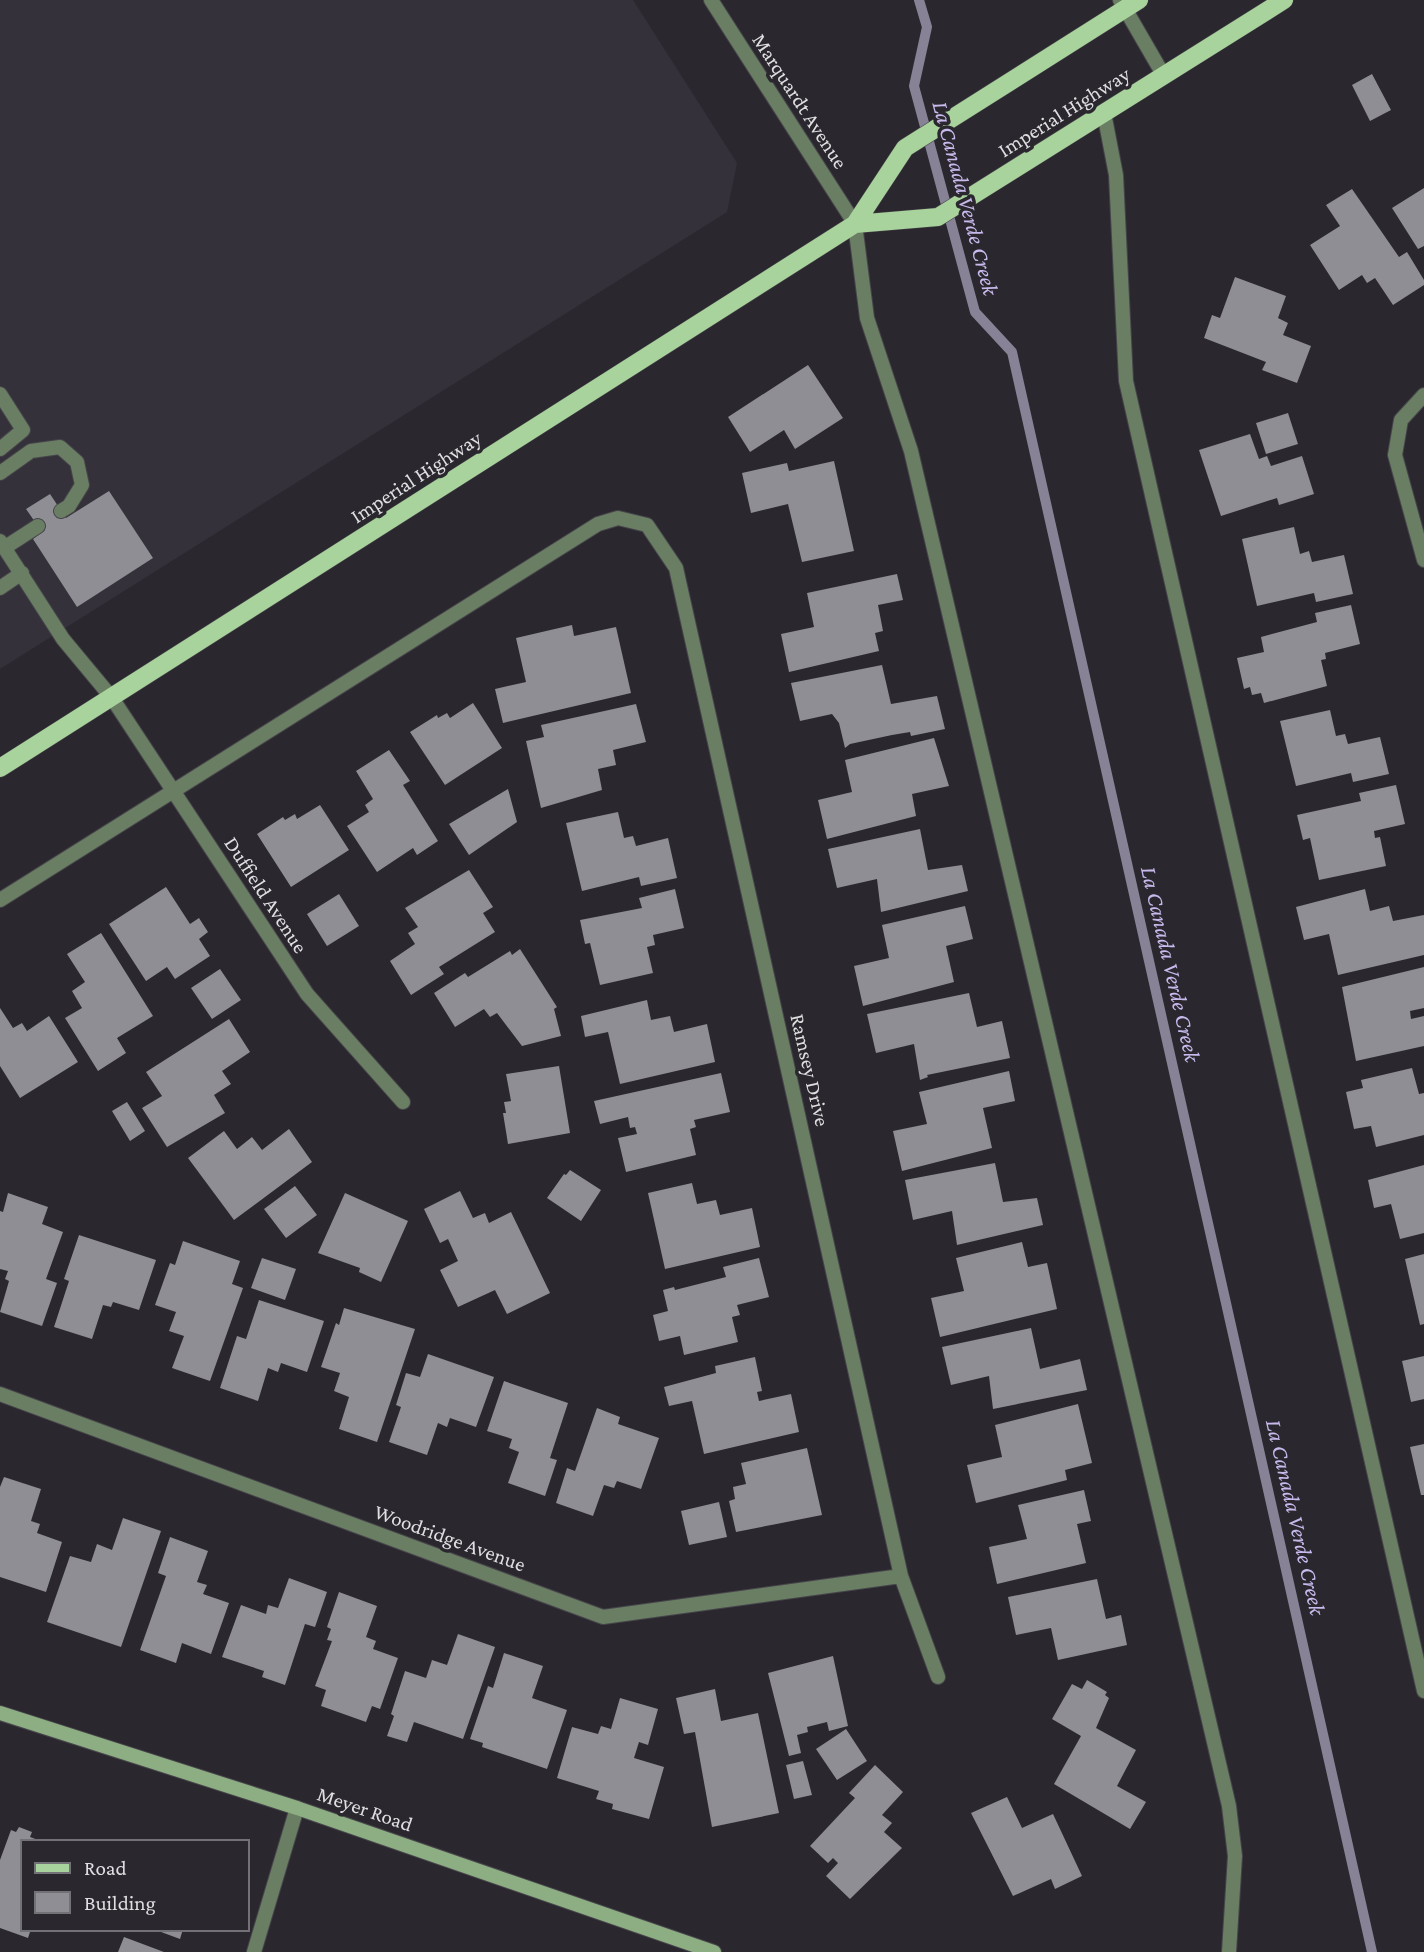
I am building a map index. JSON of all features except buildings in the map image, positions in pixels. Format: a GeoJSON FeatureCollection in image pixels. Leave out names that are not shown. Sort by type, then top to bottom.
{"type":"FeatureCollection","features":[{"type":"Feature","properties":{"kind":"main road","name":"Imperial Highway"},"geometry":{"type":"LineString","coordinates":[[0,768],[855,224],[905,148],[1044,60],[1122,5],[1139,0]]}},
{"type":"Feature","properties":{"kind":"main road","name":"Imperial Highway"},"geometry":{"type":"LineString","coordinates":[[855,224],[938,217],[1284,0]]}},
{"type":"Feature","properties":{"kind":"main road","name":"Meyer Road"},"geometry":{"type":"LineString","coordinates":[[0,1713],[297,1808],[714,1952]]}},
{"type":"Feature","properties":{"kind":"street","name":"Marquardt Avenue"},"geometry":{"type":"LineString","coordinates":[[713,1],[855,224]]}},
{"type":"Feature","properties":{"kind":"street"},"geometry":{"type":"LineString","coordinates":[[1122,5],[1164,76]]}},
{"type":"Feature","properties":{"kind":"street"},"geometry":{"type":"LineString","coordinates":[[1104,113],[1116,175],[1126,381],[1424,1691]]}},
{"type":"Feature","properties":{"kind":"street"},"geometry":{"type":"LineString","coordinates":[[855,224],[867,318],[911,452],[1229,1805],[1235,1856],[1229,1952]]}},
{"type":"Feature","properties":{"kind":"street"},"geometry":{"type":"LineString","coordinates":[[0,394],[23,430],[0,450]]}},
{"type":"Feature","properties":{"kind":"street"},"geometry":{"type":"LineString","coordinates":[[1424,395],[1401,420],[1395,455],[1424,560]]}},
{"type":"Feature","properties":{"kind":"street"},"geometry":{"type":"LineString","coordinates":[[0,473],[31,451],[60,447],[77,462],[82,485],[69,506],[61,511]]}},
{"type":"Feature","properties":{"kind":"street","name":"Ramsey Drive"},"geometry":{"type":"LineString","coordinates":[[173,791],[598,524],[618,519],[647,525],[676,568],[901,1576],[938,1677]]}},
{"type":"Feature","properties":{"kind":"street"},"geometry":{"type":"LineString","coordinates":[[2,544],[38,526]]}},
{"type":"Feature","properties":{"kind":"street","name":"Duffield Avenue"},"geometry":{"type":"LineString","coordinates":[[2,544],[63,639],[112,698],[307,995],[403,1102]]}},
{"type":"Feature","properties":{"kind":"street"},"geometry":{"type":"LineString","coordinates":[[0,587],[22,573]]}},
{"type":"Feature","properties":{"kind":"street"},"geometry":{"type":"LineString","coordinates":[[0,900],[173,791]]}},
{"type":"Feature","properties":{"kind":"street","name":"Woodridge Avenue"},"geometry":{"type":"LineString","coordinates":[[0,1394],[603,1617],[901,1576]]}},
{"type":"Feature","properties":{"kind":"street"},"geometry":{"type":"LineString","coordinates":[[254,1952],[297,1808]]}},
{"type":"Feature","properties":{"kind":"shaded area"},"geometry":{"type":"Polygon","coordinates":[[[0,0],[633,0],[737,163],[727,212],[0,669],[0,0]]]}},
{"type":"Feature","properties":{"kind":"waterway","name":"La Canada Verde Creek"},"geometry":{"type":"LineString","coordinates":[[919,0],[927,27],[914,86],[975,312],[1012,352],[1372,1952]]}}]}
